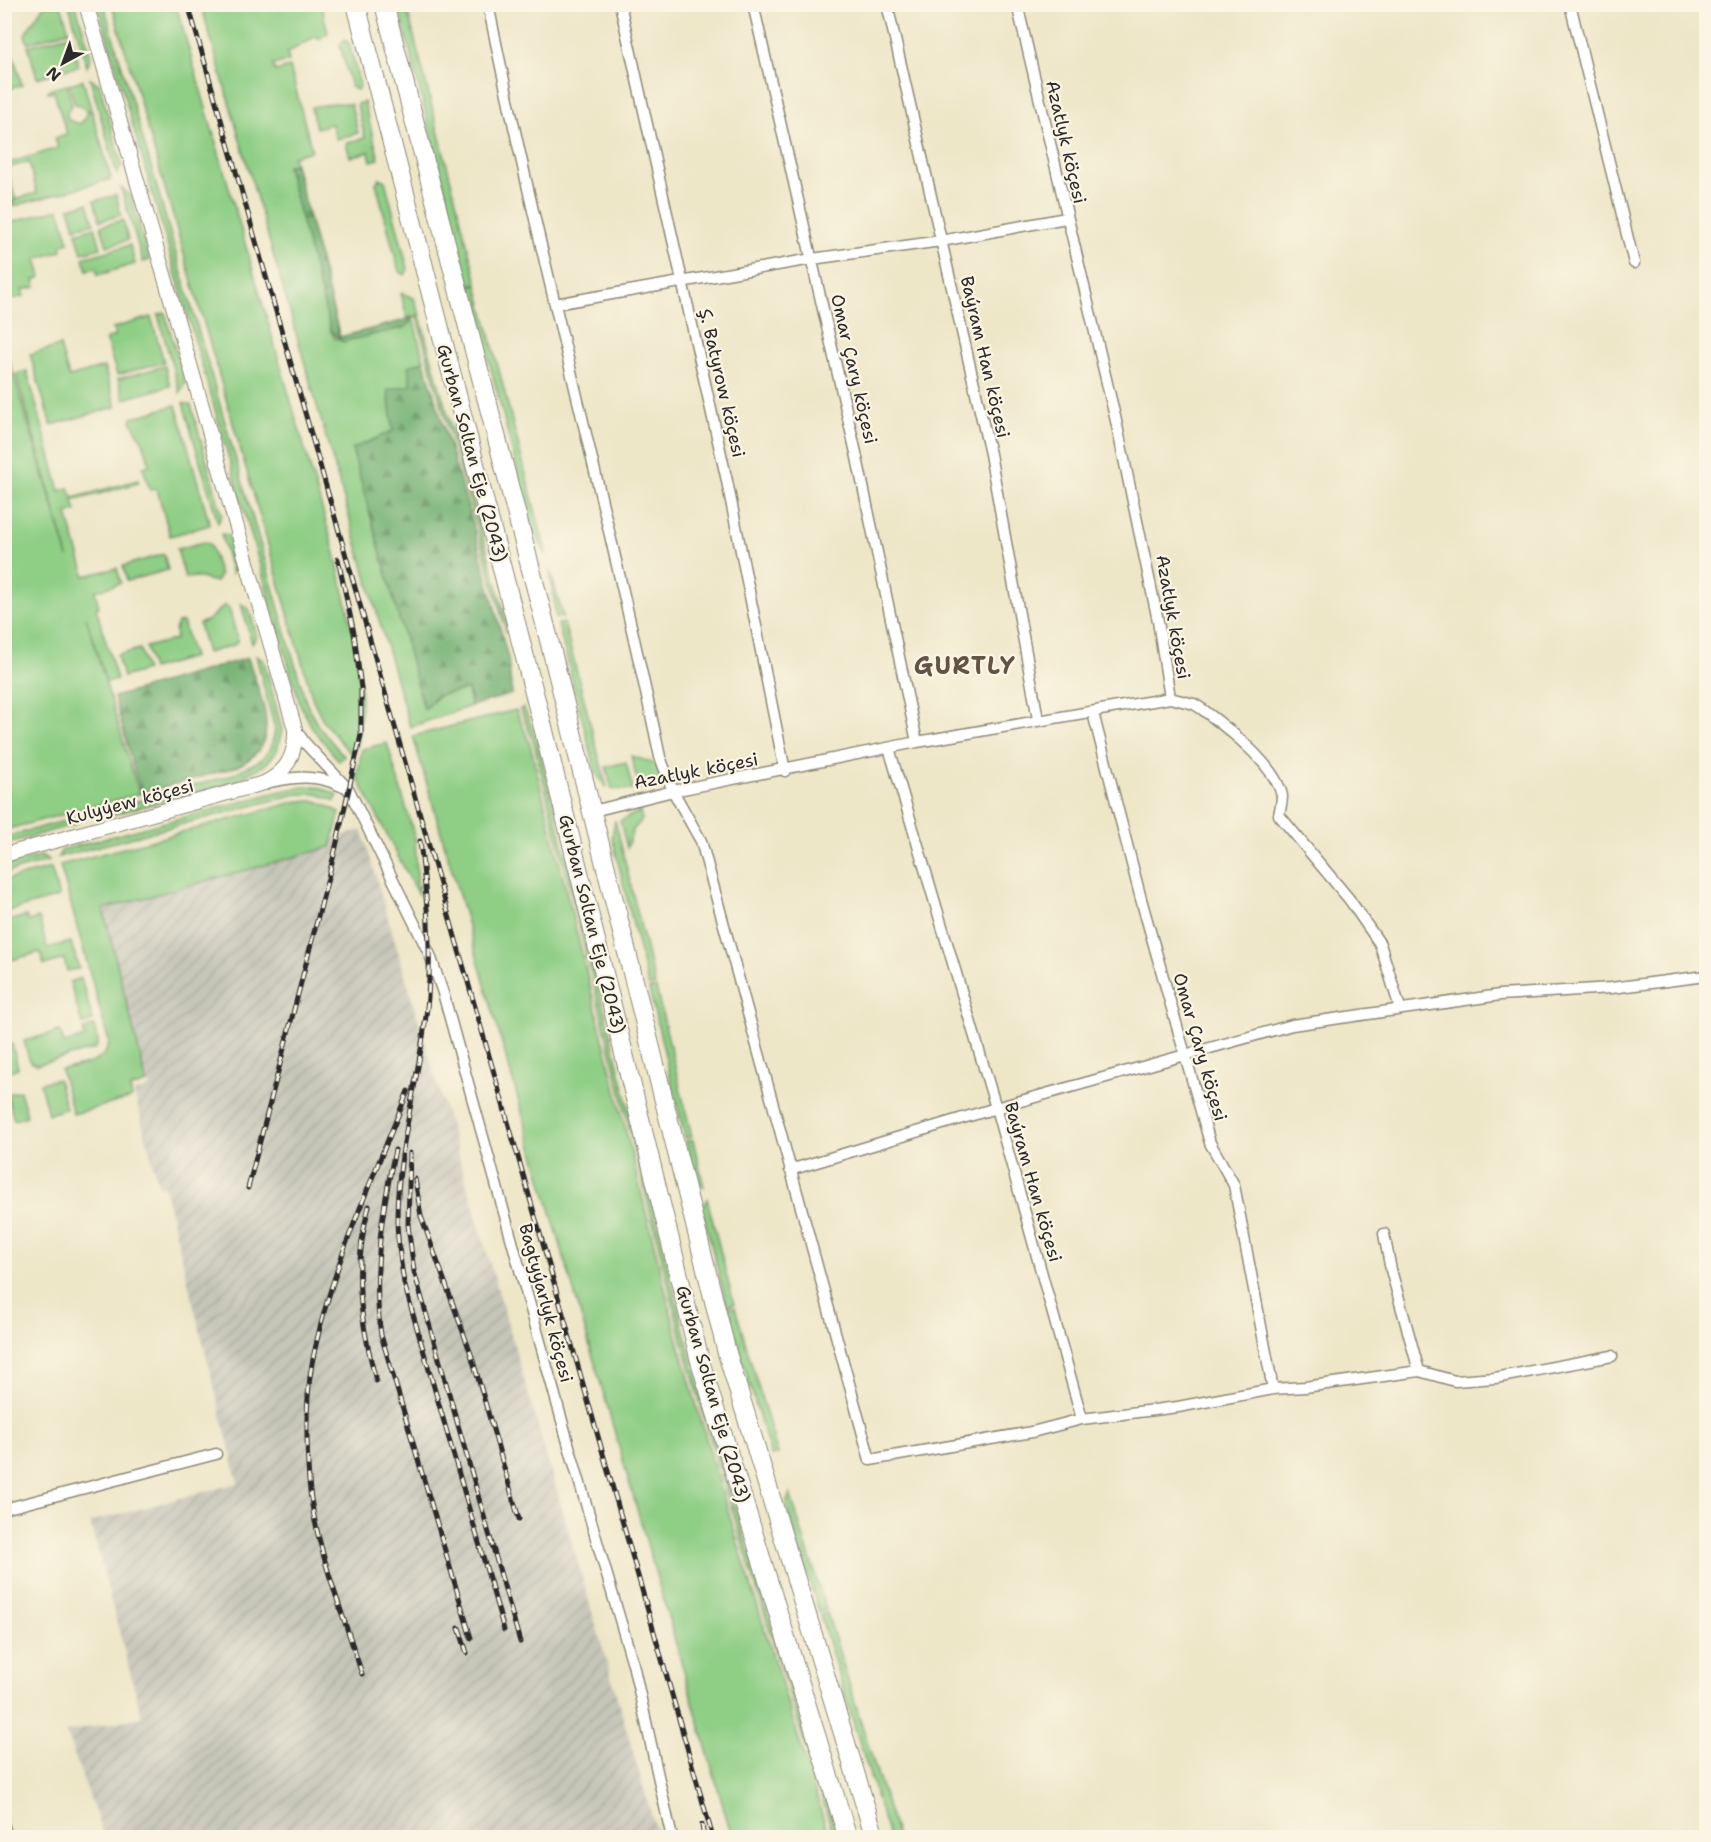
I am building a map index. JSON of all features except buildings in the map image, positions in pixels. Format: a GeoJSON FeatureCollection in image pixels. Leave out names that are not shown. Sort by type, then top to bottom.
{"type":"FeatureCollection","features":[{"type":"Feature","properties":{"kind":"highway"},"geometry":{"type":"LineString","coordinates":[[345,4],[368,97],[393,150]]}},
{"type":"Feature","properties":{"kind":"highway","name":"Gurban Soltan Eje (2043)"},"geometry":{"type":"LineString","coordinates":[[356,4],[544,731],[700,1361],[848,1838]]}},
{"type":"Feature","properties":{"kind":"highway","name":"Gurban Soltan Eje (2043)"},"geometry":{"type":"LineString","coordinates":[[384,4],[593,811],[727,1353],[875,1838]]}},
{"type":"Feature","properties":{"kind":"highway"},"geometry":{"type":"LineString","coordinates":[[826,1764],[849,1757]]}},
{"type":"Feature","properties":{"kind":"street"},"geometry":{"type":"LineString","coordinates":[[86,4],[295,729],[296,742],[289,762],[276,777],[264,783]]}},
{"type":"Feature","properties":{"kind":"street"},"geometry":{"type":"LineString","coordinates":[[488,4],[509,108],[660,757],[673,791],[701,842],[870,1460],[1032,1432],[1082,1419],[1178,1407],[1273,1389],[1305,1388],[1419,1371],[1455,1381],[1495,1378],[1612,1356]]}},
{"type":"Feature","properties":{"kind":"street","name":"Ş. Batyrow köçesi"},"geometry":{"type":"LineString","coordinates":[[620,4],[727,481],[785,771]]}},
{"type":"Feature","properties":{"kind":"street","name":"Omar Çary köçesi"},"geometry":{"type":"LineString","coordinates":[[753,4],[812,260],[917,742]]}},
{"type":"Feature","properties":{"kind":"street","name":"Baýram Han köçesi"},"geometry":{"type":"LineString","coordinates":[[887,4],[990,454],[1038,719]]}},
{"type":"Feature","properties":{"kind":"street","name":"Azatlyk köçesi"},"geometry":{"type":"LineString","coordinates":[[593,811],[673,791],[785,771],[917,742],[1038,719],[1093,713],[1170,698],[1158,621],[1116,421],[1017,4]]}},
{"type":"Feature","properties":{"kind":"street"},"geometry":{"type":"LineString","coordinates":[[1570,4],[1634,263]]}},
{"type":"Feature","properties":{"kind":"street"},"geometry":{"type":"LineString","coordinates":[[555,304],[1066,218]]}},
{"type":"Feature","properties":{"kind":"street"},"geometry":{"type":"LineString","coordinates":[[1170,698],[1194,704],[1202,709],[1236,737],[1271,773],[1282,796],[1279,815],[1349,899],[1380,944],[1400,1008]]}},
{"type":"Feature","properties":{"kind":"street","name":"Omar Çary köçesi"},"geometry":{"type":"LineString","coordinates":[[1093,713],[1141,899],[1210,1143],[1234,1185],[1273,1389]]}},
{"type":"Feature","properties":{"kind":"street","name":"Bagtyýarlyk köçesi"},"geometry":{"type":"LineString","coordinates":[[295,729],[305,743],[350,790],[430,955],[452,1022],[569,1446],[633,1664],[672,1838]]}},
{"type":"Feature","properties":{"kind":"street","name":"Baýram Han köçesi"},"geometry":{"type":"LineString","coordinates":[[889,748],[996,1108],[1082,1419]]}},
{"type":"Feature","properties":{"kind":"street"},"geometry":{"type":"LineString","coordinates":[[264,783],[311,777],[331,781],[350,790]]}},
{"type":"Feature","properties":{"kind":"street","name":"Kulyýew köçesi"},"geometry":{"type":"LineString","coordinates":[[4,855],[264,783]]}},
{"type":"Feature","properties":{"kind":"street"},"geometry":{"type":"LineString","coordinates":[[790,1170],[996,1108],[1292,1025],[1500,995],[1611,988],[1707,976]]}},
{"type":"Feature","properties":{"kind":"street"},"geometry":{"type":"LineString","coordinates":[[1384,1234],[1419,1371]]}},
{"type":"Feature","properties":{"kind":"street"},"geometry":{"type":"LineString","coordinates":[[4,1509],[216,1454]]}},
{"type":"Feature","properties":{"kind":"street"},"geometry":{"type":"LineString","coordinates":[[4,1826],[7,1838]]}},
{"type":"Feature","properties":{"kind":"shaded area"},"geometry":{"type":"Polygon","coordinates":[[[362,830],[658,1837],[104,1837],[66,1732],[142,1717],[90,1522],[238,1483],[164,1186],[159,1187],[134,1093],[150,1087],[98,899],[362,830]]]}},
{"type":"Feature","properties":{"kind":"green space"},"geometry":{"type":"Polygon","coordinates":[[[47,5],[61,5],[69,31],[27,43],[25,34],[42,8],[47,5]]]}},
{"type":"Feature","properties":{"kind":"green space"},"geometry":{"type":"Polygon","coordinates":[[[69,5],[76,6],[91,57],[87,67],[69,5]]]}},
{"type":"Feature","properties":{"kind":"green space"},"geometry":{"type":"Polygon","coordinates":[[[98,5],[104,5],[306,702],[318,726],[344,756],[339,761],[313,729],[300,704],[98,5]]]}},
{"type":"Feature","properties":{"kind":"green space"},"geometry":{"type":"Polygon","coordinates":[[[112,5],[176,5],[334,550],[356,649],[361,699],[356,749],[349,752],[324,722],[313,700],[112,5]]]}},
{"type":"Feature","properties":{"kind":"green space"},"geometry":{"type":"Polygon","coordinates":[[[201,5],[321,5],[328,33],[319,39],[316,36],[287,53],[289,61],[273,65],[275,71],[290,67],[312,151],[293,156],[295,164],[287,166],[331,331],[335,339],[405,327],[413,318],[424,361],[409,366],[411,385],[388,391],[393,431],[352,449],[425,709],[440,695],[468,689],[471,706],[410,727],[201,5]]]}},
{"type":"Feature","properties":{"kind":"green space"},"geometry":{"type":"Polygon","coordinates":[[[398,5],[406,5],[477,283],[469,285],[398,5]]]}},
{"type":"Feature","properties":{"kind":"green space"},"geometry":{"type":"Polygon","coordinates":[[[70,35],[79,66],[37,78],[28,46],[70,35]]]}},
{"type":"Feature","properties":{"kind":"green space"},"geometry":{"type":"Polygon","coordinates":[[[344,40],[349,43],[360,85],[357,90],[351,87],[340,45],[344,40]]]}},
{"type":"Feature","properties":{"kind":"green space"},"geometry":{"type":"Polygon","coordinates":[[[14,57],[22,85],[5,90],[5,60],[14,57]]]}},
{"type":"Feature","properties":{"kind":"green space"},"geometry":{"type":"Polygon","coordinates":[[[90,79],[99,84],[122,165],[117,174],[90,79]]]}},
{"type":"Feature","properties":{"kind":"green space"},"geometry":{"type":"Polygon","coordinates":[[[83,80],[91,109],[86,111],[75,104],[69,84],[83,80]]]}},
{"type":"Feature","properties":{"kind":"green space"},"geometry":{"type":"Polygon","coordinates":[[[67,85],[72,105],[67,112],[68,120],[79,124],[85,119],[86,113],[92,111],[111,179],[11,207],[16,199],[37,193],[29,162],[7,168],[15,198],[11,205],[5,184],[5,164],[58,148],[55,138],[67,134],[54,92],[48,93],[48,90],[67,85]]]}},
{"type":"Feature","properties":{"kind":"green space"},"geometry":{"type":"Polygon","coordinates":[[[364,102],[379,159],[371,161],[369,152],[350,157],[346,143],[365,138],[357,104],[364,102]]]}},
{"type":"Feature","properties":{"kind":"green space"},"geometry":{"type":"Polygon","coordinates":[[[335,103],[351,104],[358,133],[336,139],[332,124],[316,128],[311,107],[335,103]]]}},
{"type":"Feature","properties":{"kind":"green space"},"geometry":{"type":"Polygon","coordinates":[[[295,164],[340,337],[413,318],[406,327],[342,342],[331,331],[287,166],[295,164]]]}},
{"type":"Feature","properties":{"kind":"green space"},"geometry":{"type":"Polygon","coordinates":[[[380,178],[385,181],[408,269],[405,275],[399,271],[376,183],[380,178]]]}},
{"type":"Feature","properties":{"kind":"green space"},"geometry":{"type":"Polygon","coordinates":[[[121,188],[131,196],[149,260],[143,262],[121,188]]]}},
{"type":"Feature","properties":{"kind":"green space"},"geometry":{"type":"Polygon","coordinates":[[[116,195],[121,215],[100,221],[94,201],[116,195]]]}},
{"type":"Feature","properties":{"kind":"green space"},"geometry":{"type":"Polygon","coordinates":[[[88,203],[94,223],[75,228],[69,208],[88,203]]]}},
{"type":"Feature","properties":{"kind":"green space"},"geometry":{"type":"Polygon","coordinates":[[[59,209],[69,242],[61,245],[62,251],[36,259],[41,277],[34,280],[36,287],[22,290],[24,296],[5,301],[5,224],[59,209]]]}},
{"type":"Feature","properties":{"kind":"green space"},"geometry":{"type":"Polygon","coordinates":[[[123,220],[128,240],[107,246],[101,226],[123,220]]]}},
{"type":"Feature","properties":{"kind":"green space"},"geometry":{"type":"Polygon","coordinates":[[[95,227],[101,248],[82,253],[76,233],[95,227]]]}},
{"type":"Feature","properties":{"kind":"green space"},"geometry":{"type":"Polygon","coordinates":[[[130,245],[135,264],[98,275],[96,268],[87,270],[83,258],[130,245]]]}},
{"type":"Feature","properties":{"kind":"green space"},"geometry":{"type":"Polygon","coordinates":[[[477,285],[547,556],[533,531],[470,287],[477,285]]]}},
{"type":"Feature","properties":{"kind":"green space"},"geometry":{"type":"Polygon","coordinates":[[[401,293],[414,298],[420,315],[407,318],[401,293]]]}},
{"type":"Feature","properties":{"kind":"green space"},"geometry":{"type":"Polygon","coordinates":[[[165,313],[185,384],[180,393],[158,315],[165,313]]]}},
{"type":"Feature","properties":{"kind":"green space"},"geometry":{"type":"Polygon","coordinates":[[[420,316],[499,591],[509,631],[506,632],[417,317],[420,316]]]}},
{"type":"Feature","properties":{"kind":"green space"},"geometry":{"type":"Polygon","coordinates":[[[151,317],[164,362],[117,375],[106,339],[115,336],[113,328],[151,317]]]}},
{"type":"Feature","properties":{"kind":"green space"},"geometry":{"type":"Polygon","coordinates":[[[60,346],[69,377],[104,367],[116,407],[51,425],[30,354],[60,346]]]}},
{"type":"Feature","properties":{"kind":"green space"},"geometry":{"type":"Polygon","coordinates":[[[7,353],[68,557],[16,374],[27,371],[60,491],[69,488],[73,498],[138,480],[139,483],[73,501],[76,511],[67,514],[85,576],[117,568],[121,583],[95,591],[99,607],[96,608],[117,679],[106,682],[86,617],[139,794],[5,830],[4,354],[7,353]]]}},
{"type":"Feature","properties":{"kind":"green space"},"geometry":{"type":"Polygon","coordinates":[[[424,361],[472,521],[508,658],[512,694],[471,706],[468,689],[440,695],[424,709],[352,449],[393,431],[388,390],[411,385],[408,366],[424,361]]]}},
{"type":"Feature","properties":{"kind":"green space"},"geometry":{"type":"Polygon","coordinates":[[[165,366],[170,386],[124,399],[118,379],[165,366]]]}},
{"type":"Feature","properties":{"kind":"green space"},"geometry":{"type":"Polygon","coordinates":[[[183,403],[191,405],[222,515],[218,523],[183,403]]]}},
{"type":"Feature","properties":{"kind":"green space"},"geometry":{"type":"Polygon","coordinates":[[[176,405],[210,525],[170,536],[157,489],[150,490],[143,467],[150,465],[143,442],[131,421],[132,418],[176,405]]]}},
{"type":"Feature","properties":{"kind":"green space"},"geometry":{"type":"Polygon","coordinates":[[[221,534],[228,535],[237,566],[232,573],[221,534]]]}},
{"type":"Feature","properties":{"kind":"green space"},"geometry":{"type":"Polygon","coordinates":[[[204,542],[210,544],[220,576],[216,582],[196,577],[185,578],[177,549],[204,542]]]}},
{"type":"Feature","properties":{"kind":"green space"},"geometry":{"type":"Polygon","coordinates":[[[164,554],[168,570],[127,581],[123,566],[164,554]]]}},
{"type":"Feature","properties":{"kind":"green space"},"geometry":{"type":"Polygon","coordinates":[[[550,570],[563,617],[556,618],[550,570]]]}},
{"type":"Feature","properties":{"kind":"green space"},"geometry":{"type":"Polygon","coordinates":[[[241,604],[249,609],[257,636],[252,644],[241,604]]]}},
{"type":"Feature","properties":{"kind":"green space"},"geometry":{"type":"Polygon","coordinates":[[[225,605],[229,608],[238,641],[234,645],[207,653],[199,624],[208,620],[225,605]]]}},
{"type":"Feature","properties":{"kind":"green space"},"geometry":{"type":"Polygon","coordinates":[[[183,622],[193,657],[152,669],[146,647],[176,639],[175,630],[178,623],[183,622]]]}},
{"type":"Feature","properties":{"kind":"green space"},"geometry":{"type":"Polygon","coordinates":[[[564,623],[607,788],[596,773],[558,624],[564,623]]]}},
{"type":"Feature","properties":{"kind":"green space"},"geometry":{"type":"Polygon","coordinates":[[[140,649],[146,670],[123,677],[117,655],[140,649]]]}},
{"type":"Feature","properties":{"kind":"green space"},"geometry":{"type":"Polygon","coordinates":[[[256,656],[264,661],[282,730],[277,751],[265,765],[231,783],[100,818],[98,812],[229,776],[261,760],[271,748],[275,730],[256,656]]]}},
{"type":"Feature","properties":{"kind":"green space"},"geometry":{"type":"Polygon","coordinates":[[[248,658],[266,719],[261,746],[252,758],[236,767],[141,794],[114,697],[248,658]]]}},
{"type":"Feature","properties":{"kind":"green space"},"geometry":{"type":"Polygon","coordinates":[[[524,708],[538,742],[684,1331],[720,1457],[838,1837],[834,1837],[716,1458],[680,1332],[534,743],[520,709],[524,708]]]}},
{"type":"Feature","properties":{"kind":"green space"},"geometry":{"type":"Polygon","coordinates":[[[516,710],[530,744],[676,1333],[712,1459],[829,1837],[732,1837],[413,736],[516,710]]]}},
{"type":"Feature","properties":{"kind":"green space"},"geometry":{"type":"Polygon","coordinates":[[[387,743],[415,838],[418,895],[357,777],[362,749],[387,743]]]}},
{"type":"Feature","properties":{"kind":"green space"},"geometry":{"type":"Polygon","coordinates":[[[631,756],[657,764],[662,774],[661,781],[639,788],[631,756]]]}},
{"type":"Feature","properties":{"kind":"green space"},"geometry":{"type":"Polygon","coordinates":[[[626,762],[633,790],[612,789],[606,767],[626,762]]]}},
{"type":"Feature","properties":{"kind":"green space"},"geometry":{"type":"Polygon","coordinates":[[[319,787],[338,795],[335,801],[318,794],[297,794],[58,857],[62,850],[281,791],[319,787]]]}},
{"type":"Feature","properties":{"kind":"green space"},"geometry":{"type":"Polygon","coordinates":[[[298,801],[317,801],[340,812],[331,847],[103,909],[147,1083],[130,1088],[132,1098],[73,1114],[61,1070],[97,1060],[107,1050],[109,1042],[60,865],[298,801]]]}},
{"type":"Feature","properties":{"kind":"green space"},"geometry":{"type":"Polygon","coordinates":[[[640,811],[642,820],[633,830],[627,848],[620,821],[640,811]]]}},
{"type":"Feature","properties":{"kind":"green space"},"geometry":{"type":"Polygon","coordinates":[[[79,817],[76,824],[5,844],[5,837],[79,817]]]}},
{"type":"Feature","properties":{"kind":"green space"},"geometry":{"type":"Polygon","coordinates":[[[615,820],[655,985],[648,986],[612,837],[615,820]]]}},
{"type":"Feature","properties":{"kind":"green space"},"geometry":{"type":"Polygon","coordinates":[[[41,856],[49,861],[5,873],[5,866],[41,856]]]}},
{"type":"Feature","properties":{"kind":"green space"},"geometry":{"type":"Polygon","coordinates":[[[51,868],[59,897],[5,912],[5,880],[51,868]]]}},
{"type":"Feature","properties":{"kind":"green space"},"geometry":{"type":"Polygon","coordinates":[[[26,916],[28,921],[39,918],[47,948],[71,942],[79,969],[67,971],[64,959],[44,965],[40,952],[9,961],[7,959],[5,922],[26,916]]]}},
{"type":"Feature","properties":{"kind":"green space"},"geometry":{"type":"Polygon","coordinates":[[[81,978],[93,1021],[82,1024],[70,982],[81,978]]]}},
{"type":"Feature","properties":{"kind":"green space"},"geometry":{"type":"Polygon","coordinates":[[[656,988],[692,1137],[685,1138],[649,989],[656,988]]]}},
{"type":"Feature","properties":{"kind":"green space"},"geometry":{"type":"Polygon","coordinates":[[[94,1026],[98,1042],[95,1049],[36,1065],[30,1062],[24,1041],[60,1031],[64,1043],[85,1037],[83,1029],[94,1026]]]}},
{"type":"Feature","properties":{"kind":"green space"},"geometry":{"type":"Polygon","coordinates":[[[12,1044],[18,1068],[5,1073],[5,1046],[12,1044]]]}},
{"type":"Feature","properties":{"kind":"green space"},"geometry":{"type":"Polygon","coordinates":[[[58,1079],[66,1109],[48,1114],[40,1083],[58,1079]]]}},
{"type":"Feature","properties":{"kind":"green space"},"geometry":{"type":"Polygon","coordinates":[[[20,1091],[27,1116],[14,1120],[7,1094],[20,1091]]]}},
{"type":"Feature","properties":{"kind":"green space"},"geometry":{"type":"Polygon","coordinates":[[[693,1140],[704,1187],[695,1180],[686,1141],[693,1140]]]}},
{"type":"Feature","properties":{"kind":"green space"},"geometry":{"type":"Polygon","coordinates":[[[707,1199],[734,1304],[727,1306],[703,1213],[703,1206],[707,1199]]]}},
{"type":"Feature","properties":{"kind":"green space"},"geometry":{"type":"Polygon","coordinates":[[[735,1307],[778,1454],[771,1456],[729,1315],[728,1308],[735,1307]]]}},
{"type":"Feature","properties":{"kind":"green space"},"geometry":{"type":"Polygon","coordinates":[[[790,1493],[826,1610],[819,1612],[786,1504],[790,1493]]]}},
{"type":"Feature","properties":{"kind":"green space"},"geometry":{"type":"Polygon","coordinates":[[[827,1613],[897,1837],[889,1837],[820,1615],[827,1613]]]}},
{"type":"Feature","properties":{"kind":"railway"},"geometry":{"type":"LineString","coordinates":[[188,4],[713,1838]]}},
{"type":"Feature","properties":{"kind":"railway"},"geometry":{"type":"LineString","coordinates":[[248,1188],[335,851],[361,735],[361,688],[354,633],[338,559]]}},
{"type":"Feature","properties":{"kind":"railway"},"geometry":{"type":"LineString","coordinates":[[420,841],[429,938],[428,997],[421,1052],[401,1163],[398,1191],[398,1243],[404,1283],[504,1630]]}},
{"type":"Feature","properties":{"kind":"railway"},"geometry":{"type":"LineString","coordinates":[[362,1674],[330,1578],[312,1505],[307,1448],[308,1398],[315,1349],[333,1283],[356,1218],[408,1091]]}},
{"type":"Feature","properties":{"kind":"railway"},"geometry":{"type":"LineString","coordinates":[[395,1150],[386,1196],[378,1265],[378,1312],[381,1335],[471,1638]]}},
{"type":"Feature","properties":{"kind":"railway"},"geometry":{"type":"LineString","coordinates":[[410,1153],[408,1225],[414,1271],[520,1642]]}},
{"type":"Feature","properties":{"kind":"railway"},"geometry":{"type":"LineString","coordinates":[[415,1179],[421,1216],[471,1354],[519,1519]]}},
{"type":"Feature","properties":{"kind":"railway"},"geometry":{"type":"LineString","coordinates":[[369,1206],[361,1251],[360,1294],[362,1315],[376,1381]]}},
{"type":"Feature","properties":{"kind":"railway"},"geometry":{"type":"LineString","coordinates":[[459,1628],[467,1653]]}},
{"type":"Feature","properties":{"kind":"railway"},"geometry":{"type":"LineString","coordinates":[[702,1825],[704,1838]]}},
{"type":"Feature","properties":{"kind":"district","name":"GURTLY"},"geometry":{"type":"Point","coordinates":[965,666]}}]}
